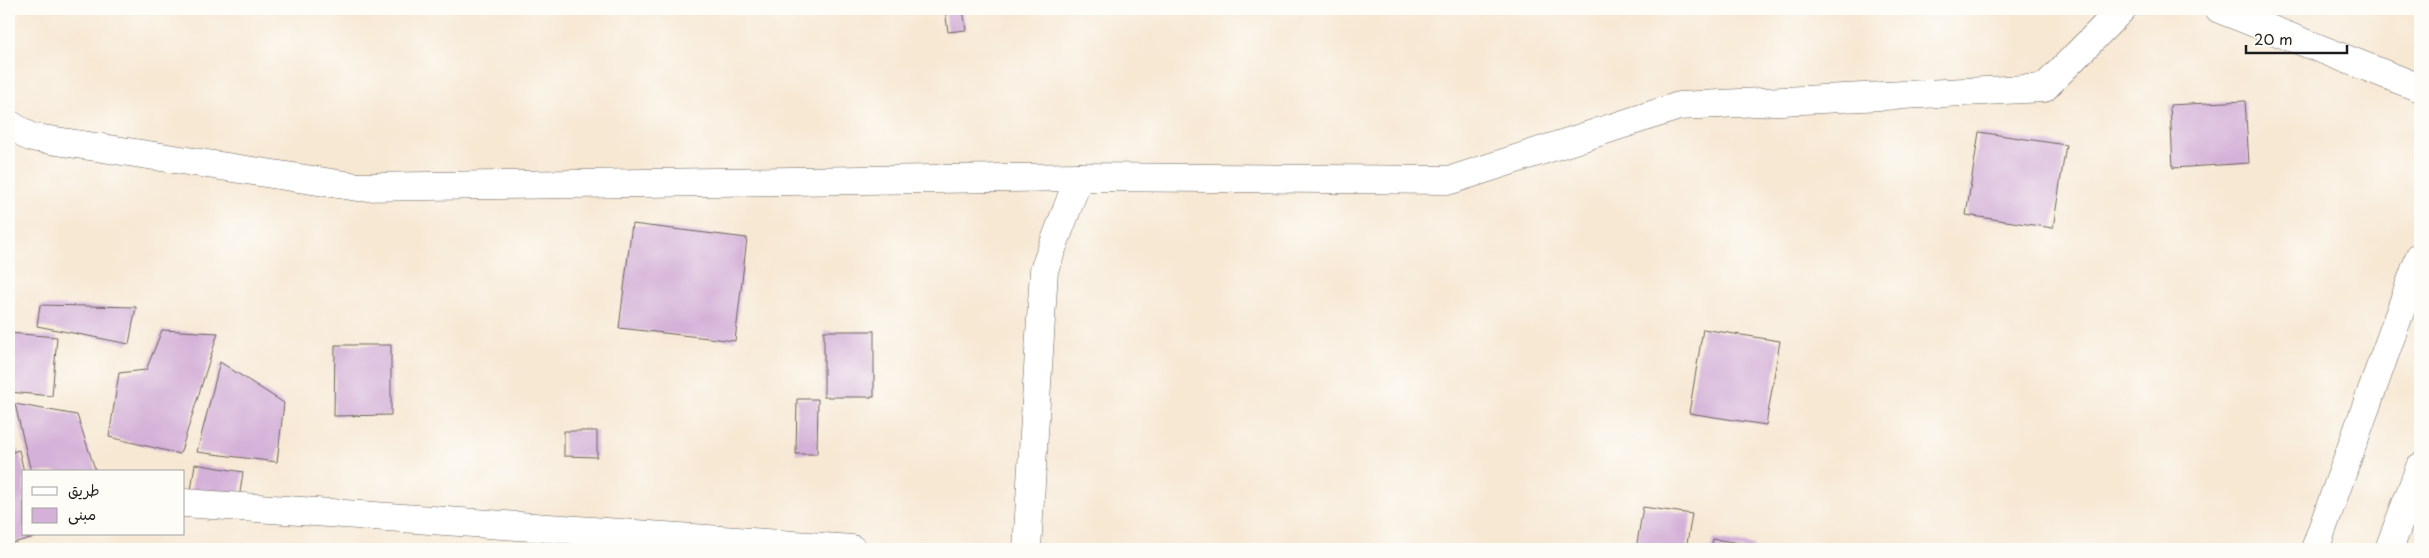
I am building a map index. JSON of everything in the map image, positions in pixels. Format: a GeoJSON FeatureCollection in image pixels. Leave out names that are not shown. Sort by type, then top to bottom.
{"type":"FeatureCollection","features":[{"type":"Feature","properties":{"kind":"street"},"geometry":{"type":"LineString","coordinates":[[9,124],[30,137],[358,187],[1079,177],[1451,180],[1679,106],[2044,88],[2122,9]]}},
{"type":"Feature","properties":{"kind":"street"},"geometry":{"type":"LineString","coordinates":[[2219,9],[2420,88]]}},
{"type":"Feature","properties":{"kind":"street"},"geometry":{"type":"LineString","coordinates":[[1027,549],[1044,270],[1079,177]]}},
{"type":"Feature","properties":{"kind":"street"},"geometry":{"type":"LineString","coordinates":[[2315,549],[2420,256]]}},
{"type":"Feature","properties":{"kind":"street"},"geometry":{"type":"LineString","coordinates":[[2389,549],[2420,467]]}},
{"type":"Feature","properties":{"kind":"street"},"geometry":{"type":"LineString","coordinates":[[185,503],[852,549]]}},
{"type":"Feature","properties":{"kind":"building"},"geometry":{"type":"Polygon","coordinates":[[[611,9],[628,9],[628,12],[610,11],[611,9]]]}},
{"type":"Feature","properties":{"kind":"building"},"geometry":{"type":"Polygon","coordinates":[[[945,9],[963,9],[966,30],[948,32],[945,9]]]}},
{"type":"Feature","properties":{"kind":"building"},"geometry":{"type":"Polygon","coordinates":[[[2245,101],[2249,163],[2173,168],[2170,105],[2245,101]]]}},
{"type":"Feature","properties":{"kind":"building"},"geometry":{"type":"Polygon","coordinates":[[[1979,132],[2066,145],[2053,228],[1966,215],[1979,132]]]}},
{"type":"Feature","properties":{"kind":"building"},"geometry":{"type":"Polygon","coordinates":[[[632,224],[747,238],[735,341],[619,328],[632,224]]]}},
{"type":"Feature","properties":{"kind":"building"},"geometry":{"type":"Polygon","coordinates":[[[40,305],[136,307],[129,344],[37,326],[40,305]]]}},
{"type":"Feature","properties":{"kind":"building"},"geometry":{"type":"Polygon","coordinates":[[[1703,329],[1780,341],[1766,425],[1689,413],[1703,329]]]}},
{"type":"Feature","properties":{"kind":"building"},"geometry":{"type":"Polygon","coordinates":[[[162,330],[218,333],[180,454],[109,437],[119,373],[146,370],[162,330]]]}},
{"type":"Feature","properties":{"kind":"building"},"geometry":{"type":"Polygon","coordinates":[[[824,331],[874,331],[874,397],[824,397],[824,331]]]}},
{"type":"Feature","properties":{"kind":"building"},"geometry":{"type":"Polygon","coordinates":[[[9,333],[57,337],[52,396],[9,392],[9,333]]]}},
{"type":"Feature","properties":{"kind":"building"},"geometry":{"type":"Polygon","coordinates":[[[335,345],[391,345],[391,415],[334,416],[335,345]]]}},
{"type":"Feature","properties":{"kind":"building"},"geometry":{"type":"Polygon","coordinates":[[[220,362],[284,403],[277,462],[197,452],[220,362]]]}},
{"type":"Feature","properties":{"kind":"building"},"geometry":{"type":"Polygon","coordinates":[[[797,399],[818,399],[817,454],[796,454],[797,399]]]}},
{"type":"Feature","properties":{"kind":"building"},"geometry":{"type":"Polygon","coordinates":[[[15,404],[77,415],[95,470],[31,470],[15,404]]]}},
{"type":"Feature","properties":{"kind":"building"},"geometry":{"type":"Polygon","coordinates":[[[564,431],[597,431],[597,457],[564,456],[564,431]]]}},
{"type":"Feature","properties":{"kind":"building"},"geometry":{"type":"Polygon","coordinates":[[[19,450],[24,470],[22,470],[22,536],[38,536],[9,544],[9,453],[19,450]]]}},
{"type":"Feature","properties":{"kind":"building"},"geometry":{"type":"Polygon","coordinates":[[[195,464],[243,472],[239,499],[191,491],[195,464]]]}},
{"type":"Feature","properties":{"kind":"building"},"geometry":{"type":"Polygon","coordinates":[[[1643,507],[1692,514],[1686,549],[1636,549],[1643,507]]]}},
{"type":"Feature","properties":{"kind":"building"},"geometry":{"type":"Polygon","coordinates":[[[1713,539],[1754,545],[1754,549],[1711,549],[1713,539]]]}}]}
